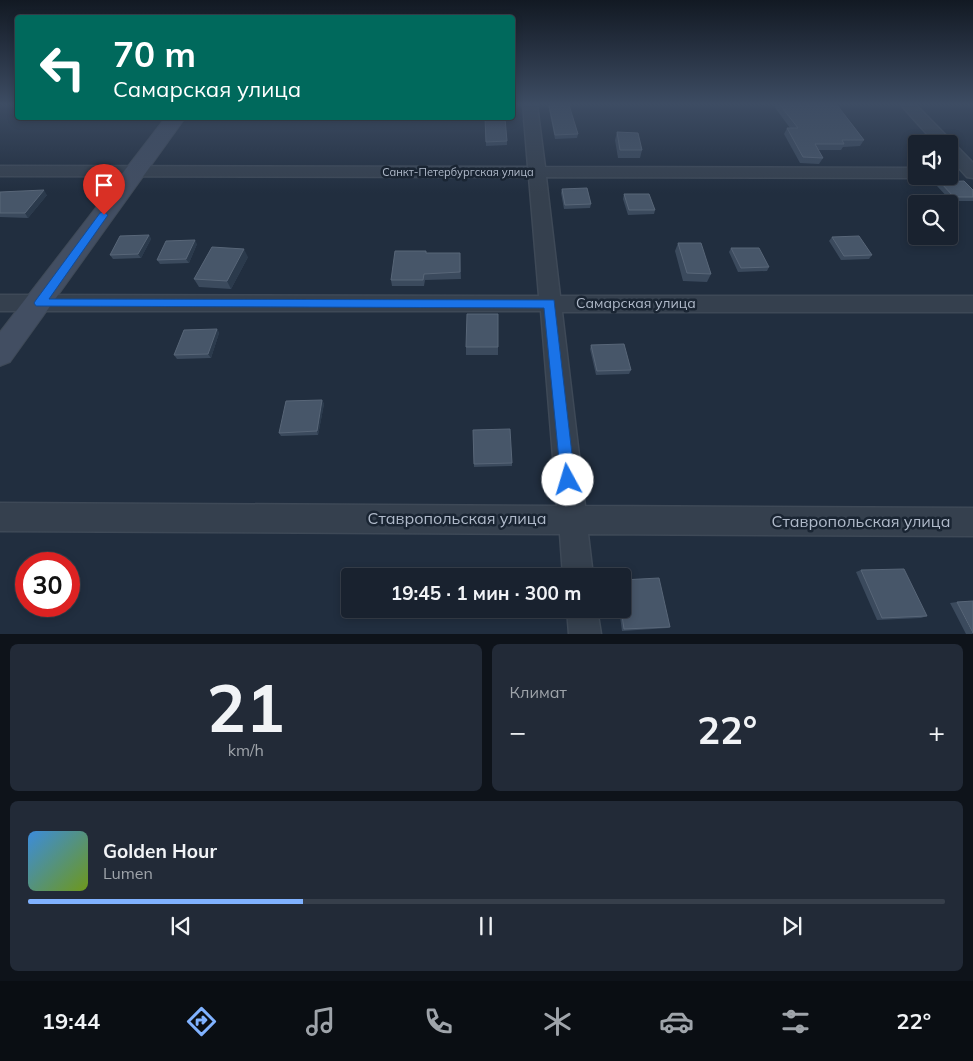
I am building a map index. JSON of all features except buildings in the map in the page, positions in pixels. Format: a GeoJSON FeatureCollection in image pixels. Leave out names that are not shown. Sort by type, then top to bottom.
{"type":"FeatureCollection","features":[{"type":"Feature","properties":{"kind":"street"},"geometry":{"type":"LineString","coordinates":[[0,354],[40,303],[163,135]]}},
{"type":"Feature","properties":{"kind":"street"},"geometry":{"type":"LineString","coordinates":[[533,135],[577,568]]}},
{"type":"Feature","properties":{"kind":"street"},"geometry":{"type":"LineString","coordinates":[[958,157],[973,173]]}},
{"type":"Feature","properties":{"kind":"street","name":"Санкт-Петербургская улица"},"geometry":{"type":"LineString","coordinates":[[0,170],[908,173]]}},
{"type":"Feature","properties":{"kind":"street"},"geometry":{"type":"LineString","coordinates":[[958,174],[973,173]]}},
{"type":"Feature","properties":{"kind":"street","name":"Самарская улица"},"geometry":{"type":"LineString","coordinates":[[0,303],[973,304]]}},
{"type":"Feature","properties":{"kind":"street","name":"Ставропольская улица"},"geometry":{"type":"LineString","coordinates":[[0,517],[973,522]]}},
{"type":"Feature","properties":{"kind":"street"},"geometry":{"type":"LineString","coordinates":[[583,618],[584,634]]}},
{"type":"Feature","properties":{"kind":"route"},"geometry":{"type":"LineString","coordinates":[[104,215],[40,303],[550,303],[568,480]]}}]}
